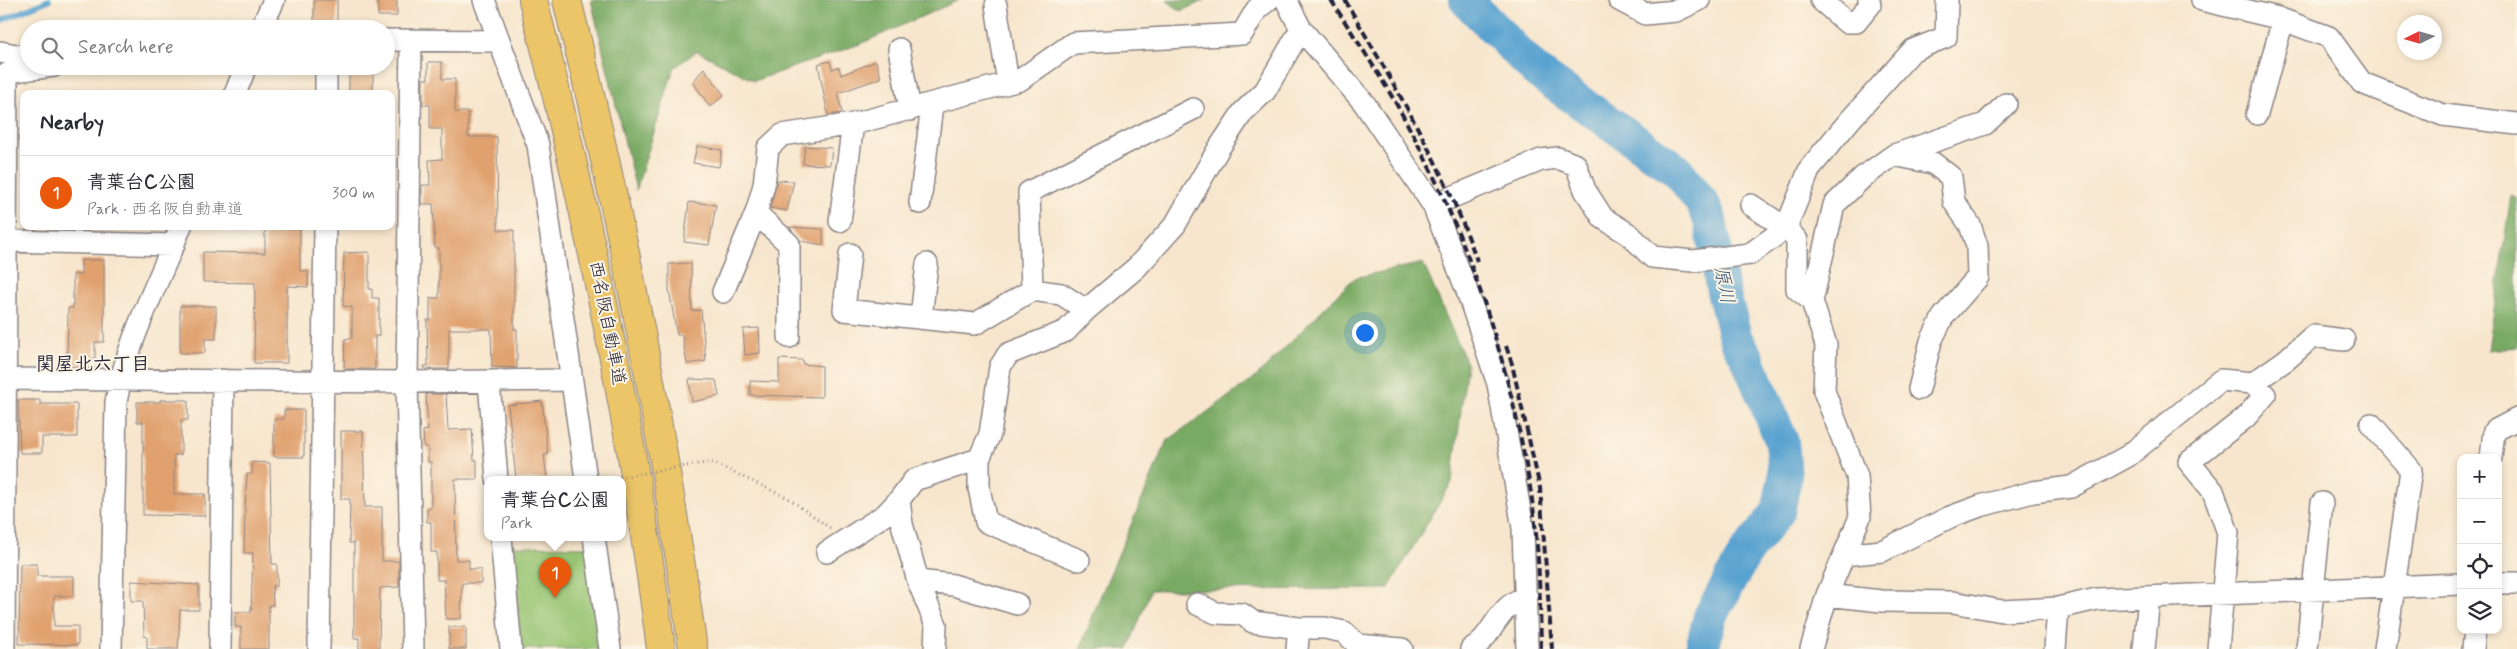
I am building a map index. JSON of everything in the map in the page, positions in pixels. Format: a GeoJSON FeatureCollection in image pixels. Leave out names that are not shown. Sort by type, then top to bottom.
{"type":"FeatureCollection","features":[{"type":"Feature","properties":{"kind":"highway","name":"西名阪自動車道"},"geometry":{"type":"LineString","coordinates":[[533,0],[577,177],[607,320],[629,432],[661,649]]}},
{"type":"Feature","properties":{"kind":"highway","name":"西名阪自動車道"},"geometry":{"type":"LineString","coordinates":[[567,0],[608,167],[635,294],[660,424],[693,649]]}},
{"type":"Feature","properties":{"kind":"street"},"geometry":{"type":"LineString","coordinates":[[265,20],[274,0]]}},
{"type":"Feature","properties":{"kind":"street"},"geometry":{"type":"LineString","coordinates":[[484,0],[538,145],[586,476]]}},
{"type":"Feature","properties":{"kind":"street"},"geometry":{"type":"LineString","coordinates":[[723,292],[756,213],[764,184],[768,148],[782,135],[853,124],[932,105],[1020,80],[1073,43],[1242,34],[1257,9],[1268,0]]}},
{"type":"Feature","properties":{"kind":"street"},"geometry":{"type":"LineString","coordinates":[[1286,0],[1300,29],[1364,103],[1433,205],[1466,288],[1498,384],[1523,528],[1527,649]]}},
{"type":"Feature","properties":{"kind":"street"},"geometry":{"type":"LineString","coordinates":[[1619,0],[1645,14],[1676,11],[1699,0]]}},
{"type":"Feature","properties":{"kind":"street"},"geometry":{"type":"LineString","coordinates":[[1821,0],[1846,22],[1856,22],[1870,5],[1869,0]]}},
{"type":"Feature","properties":{"kind":"street"},"geometry":{"type":"LineString","coordinates":[[1433,205],[1541,160],[1558,158],[1576,165],[1585,190],[1603,218],[1630,235],[1652,257],[1693,261],[1750,254],[1786,228],[1810,168],[1913,50],[1946,37],[1947,0]]}},
{"type":"Feature","properties":{"kind":"street"},"geometry":{"type":"LineString","coordinates":[[2202,0],[2284,20],[2330,37],[2362,83],[2443,115],[2517,124]]}},
{"type":"Feature","properties":{"kind":"street"},"geometry":{"type":"LineString","coordinates":[[996,5],[1008,83]]}},
{"type":"Feature","properties":{"kind":"street"},"geometry":{"type":"LineString","coordinates":[[2257,114],[2284,20]]}},
{"type":"Feature","properties":{"kind":"street"},"geometry":{"type":"LineString","coordinates":[[1079,560],[986,522],[979,488],[979,459],[990,434],[1000,367],[1008,354],[1066,331],[1086,310],[1136,268],[1175,224],[1242,112],[1265,91],[1300,29]]}},
{"type":"Feature","properties":{"kind":"street"},"geometry":{"type":"LineString","coordinates":[[395,40],[499,42]]}},
{"type":"Feature","properties":{"kind":"street"},"geometry":{"type":"LineString","coordinates":[[411,40],[407,382],[413,649]]}},
{"type":"Feature","properties":{"kind":"street"},"geometry":{"type":"LineString","coordinates":[[899,49],[910,110]]}},
{"type":"Feature","properties":{"kind":"street"},"geometry":{"type":"LineString","coordinates":[[0,52],[16,55],[20,60]]}},
{"type":"Feature","properties":{"kind":"street"},"geometry":{"type":"LineString","coordinates":[[4,649],[3,379],[7,241],[3,76],[20,71]]}},
{"type":"Feature","properties":{"kind":"street"},"geometry":{"type":"LineString","coordinates":[[236,90],[242,75]]}},
{"type":"Feature","properties":{"kind":"street"},"geometry":{"type":"LineString","coordinates":[[326,75],[326,90]]}},
{"type":"Feature","properties":{"kind":"street"},"geometry":{"type":"LineString","coordinates":[[1811,649],[1827,595],[1860,517],[1857,476],[1824,391],[1826,345],[1812,301],[1834,205],[1863,177],[1894,155],[1985,124],[2006,104]]}},
{"type":"Feature","properties":{"kind":"street"},"geometry":{"type":"LineString","coordinates":[[920,203],[932,105]]}},
{"type":"Feature","properties":{"kind":"street"},"geometry":{"type":"LineString","coordinates":[[1032,290],[1029,192],[1193,110]]}},
{"type":"Feature","properties":{"kind":"street"},"geometry":{"type":"LineString","coordinates":[[840,222],[853,124]]}},
{"type":"Feature","properties":{"kind":"street"},"geometry":{"type":"LineString","coordinates":[[1894,155],[1933,163],[1951,177],[1954,202],[1970,225],[1977,246],[1978,277],[1943,317],[1932,341],[1919,389]]}},
{"type":"Feature","properties":{"kind":"street"},"geometry":{"type":"LineString","coordinates":[[1751,205],[1786,228],[1797,240],[1797,289],[1812,301]]}},
{"type":"Feature","properties":{"kind":"street"},"geometry":{"type":"LineString","coordinates":[[756,213],[789,244],[789,337]]}},
{"type":"Feature","properties":{"kind":"street"},"geometry":{"type":"LineString","coordinates":[[319,649],[325,230]]}},
{"type":"Feature","properties":{"kind":"street"},"geometry":{"type":"LineString","coordinates":[[7,241],[178,235],[134,338],[120,379],[116,411],[111,649]]}},
{"type":"Feature","properties":{"kind":"street"},"geometry":{"type":"LineString","coordinates":[[850,254],[844,310],[975,324],[1032,290],[1061,294],[1086,310]]}},
{"type":"Feature","properties":{"kind":"street"},"geometry":{"type":"LineString","coordinates":[[920,318],[927,264]]}},
{"type":"Feature","properties":{"kind":"street"},"geometry":{"type":"LineString","coordinates":[[2253,383],[2286,360],[2313,336],[2344,340]]}},
{"type":"Feature","properties":{"kind":"street"},"geometry":{"type":"LineString","coordinates":[[3,379],[407,382],[571,380]]}},
{"type":"Feature","properties":{"kind":"street"},"geometry":{"type":"LineString","coordinates":[[220,649],[223,380]]}},
{"type":"Feature","properties":{"kind":"street"},"geometry":{"type":"LineString","coordinates":[[1844,555],[1882,551],[1950,517],[1980,506],[2033,492],[2071,487],[2128,456],[2221,380],[2253,383],[2266,395],[2246,417],[2189,462],[2213,491],[2228,533],[2218,649]]}},
{"type":"Feature","properties":{"kind":"street"},"geometry":{"type":"LineString","coordinates":[[489,382],[497,476]]}},
{"type":"Feature","properties":{"kind":"street"},"geometry":{"type":"LineString","coordinates":[[2491,454],[2494,431],[2517,419]]}},
{"type":"Feature","properties":{"kind":"street"},"geometry":{"type":"LineString","coordinates":[[2370,424],[2411,470],[2385,649]]}},
{"type":"Feature","properties":{"kind":"street"},"geometry":{"type":"LineString","coordinates":[[826,552],[886,514],[914,480],[979,459]]}},
{"type":"Feature","properties":{"kind":"street"},"geometry":{"type":"LineString","coordinates":[[899,500],[902,524],[918,581],[936,625],[935,649]]}},
{"type":"Feature","properties":{"kind":"street"},"geometry":{"type":"LineString","coordinates":[[2306,649],[2322,503]]}},
{"type":"Feature","properties":{"kind":"street"},"geometry":{"type":"LineString","coordinates":[[502,541],[511,649]]}},
{"type":"Feature","properties":{"kind":"street"},"geometry":{"type":"LineString","coordinates":[[595,541],[610,649]]}},
{"type":"Feature","properties":{"kind":"street"},"geometry":{"type":"LineString","coordinates":[[918,581],[953,585],[1016,604]]}},
{"type":"Feature","properties":{"kind":"street"},"geometry":{"type":"LineString","coordinates":[[2502,583],[2517,583]]}},
{"type":"Feature","properties":{"kind":"street"},"geometry":{"type":"LineString","coordinates":[[1827,595],[1881,601],[1953,602],[2002,611],[2058,608],[2097,599],[2312,588],[2457,584]]}},
{"type":"Feature","properties":{"kind":"street"},"geometry":{"type":"LineString","coordinates":[[1471,649],[1479,645],[1505,608],[1514,601],[1526,597]]}},
{"type":"Feature","properties":{"kind":"street"},"geometry":{"type":"LineString","coordinates":[[2144,649],[2148,597]]}},
{"type":"Feature","properties":{"kind":"street"},"geometry":{"type":"LineString","coordinates":[[1197,604],[1216,613],[1242,614],[1253,622],[1298,639],[1325,628],[1344,632],[1358,645],[1402,649]]}},
{"type":"Feature","properties":{"kind":"street"},"geometry":{"type":"LineString","coordinates":[[2055,649],[2058,608]]}},
{"type":"Feature","properties":{"kind":"street"},"geometry":{"type":"LineString","coordinates":[[2473,649],[2475,634]]}},
{"type":"Feature","properties":{"kind":"path"},"geometry":{"type":"LineString","coordinates":[[626,476],[711,462],[788,498],[846,539]]}},
{"type":"Feature","properties":{"kind":"green space"},"geometry":{"type":"Polygon","coordinates":[[[591,0],[959,0],[860,44],[754,81],[697,51],[674,68],[636,190],[591,0]]]}},
{"type":"Feature","properties":{"kind":"green space"},"geometry":{"type":"Polygon","coordinates":[[[1166,0],[1205,0],[1181,11],[1166,0]]]}},
{"type":"Feature","properties":{"kind":"green space"},"geometry":{"type":"Polygon","coordinates":[[[2511,195],[2517,198],[2517,347],[2488,350],[2511,195]]]}},
{"type":"Feature","properties":{"kind":"green space"},"geometry":{"type":"Polygon","coordinates":[[[1423,263],[1467,364],[1452,482],[1388,589],[1151,590],[1128,649],[1080,649],[1098,602],[1167,441],[1257,376],[1354,278],[1423,263]]]}},
{"type":"Feature","properties":{"kind":"green space"},"geometry":{"type":"Polygon","coordinates":[[[513,546],[587,547],[601,649],[521,649],[513,546]]]}},
{"type":"Feature","properties":{"kind":"building"},"geometry":{"type":"Polygon","coordinates":[[[314,0],[337,0],[337,20],[314,20],[314,0]]]}},
{"type":"Feature","properties":{"kind":"building"},"geometry":{"type":"Polygon","coordinates":[[[378,0],[397,0],[397,16],[378,16],[378,0]]]}},
{"type":"Feature","properties":{"kind":"building"},"geometry":{"type":"Polygon","coordinates":[[[830,61],[832,69],[839,67],[841,75],[876,61],[881,78],[838,93],[842,113],[828,115],[818,64],[830,61]]]}},
{"type":"Feature","properties":{"kind":"building"},"geometry":{"type":"Polygon","coordinates":[[[428,62],[442,62],[442,79],[455,79],[455,112],[468,112],[468,137],[497,137],[498,230],[514,230],[514,329],[517,329],[517,368],[492,367],[491,329],[449,329],[449,369],[425,369],[424,366],[428,366],[427,320],[430,320],[430,298],[439,298],[439,248],[435,248],[433,204],[422,204],[422,185],[430,185],[429,160],[442,159],[442,129],[430,129],[430,105],[423,105],[423,79],[428,79],[428,62]]]}},
{"type":"Feature","properties":{"kind":"building"},"geometry":{"type":"Polygon","coordinates":[[[704,68],[724,95],[710,107],[693,82],[704,68]]]}},
{"type":"Feature","properties":{"kind":"building"},"geometry":{"type":"Polygon","coordinates":[[[349,75],[373,75],[373,90],[349,90],[349,75]]]}},
{"type":"Feature","properties":{"kind":"building"},"geometry":{"type":"Polygon","coordinates":[[[697,146],[722,150],[719,167],[693,163],[697,146]]]}},
{"type":"Feature","properties":{"kind":"building"},"geometry":{"type":"Polygon","coordinates":[[[805,146],[832,148],[830,165],[803,164],[805,146]]]}},
{"type":"Feature","properties":{"kind":"building"},"geometry":{"type":"Polygon","coordinates":[[[777,180],[794,181],[787,211],[770,208],[777,180]]]}},
{"type":"Feature","properties":{"kind":"building"},"geometry":{"type":"Polygon","coordinates":[[[689,202],[716,205],[709,245],[684,242],[689,202]]]}},
{"type":"Feature","properties":{"kind":"building"},"geometry":{"type":"Polygon","coordinates":[[[789,227],[823,229],[823,245],[801,241],[789,227]]]}},
{"type":"Feature","properties":{"kind":"building"},"geometry":{"type":"Polygon","coordinates":[[[265,230],[300,230],[300,271],[308,271],[308,287],[287,286],[287,363],[254,363],[255,283],[203,282],[203,252],[265,253],[265,230]]]}},
{"type":"Feature","properties":{"kind":"building"},"geometry":{"type":"Polygon","coordinates":[[[369,252],[369,289],[372,289],[372,298],[379,298],[379,336],[375,336],[375,369],[344,369],[345,339],[352,338],[352,307],[343,306],[344,253],[369,252]]]}},
{"type":"Feature","properties":{"kind":"building"},"geometry":{"type":"Polygon","coordinates":[[[81,260],[104,260],[104,342],[95,342],[95,358],[83,358],[83,367],[67,367],[68,308],[73,308],[73,274],[81,275],[81,260]]]}},
{"type":"Feature","properties":{"kind":"building"},"geometry":{"type":"Polygon","coordinates":[[[691,263],[692,311],[701,310],[706,361],[687,364],[682,335],[677,335],[669,290],[669,264],[691,263]]]}},
{"type":"Feature","properties":{"kind":"building"},"geometry":{"type":"Polygon","coordinates":[[[180,306],[216,306],[216,339],[205,339],[205,353],[180,353],[180,306]]]}},
{"type":"Feature","properties":{"kind":"building"},"geometry":{"type":"Polygon","coordinates":[[[759,328],[760,353],[745,355],[743,329],[759,328]]]}},
{"type":"Feature","properties":{"kind":"building"},"geometry":{"type":"Polygon","coordinates":[[[779,359],[803,360],[803,364],[822,366],[822,397],[750,395],[750,381],[779,382],[779,359]]]}},
{"type":"Feature","properties":{"kind":"building"},"geometry":{"type":"Polygon","coordinates":[[[689,379],[716,380],[719,396],[692,402],[689,379]]]}},
{"type":"Feature","properties":{"kind":"building"},"geometry":{"type":"Polygon","coordinates":[[[426,394],[446,394],[448,430],[472,429],[474,460],[477,460],[477,479],[455,479],[456,560],[469,560],[469,569],[481,569],[481,583],[462,583],[461,619],[446,619],[444,580],[437,580],[437,552],[431,552],[431,522],[427,522],[427,508],[431,508],[431,462],[428,462],[428,447],[424,447],[423,431],[428,430],[426,394]]]}},
{"type":"Feature","properties":{"kind":"building"},"geometry":{"type":"Polygon","coordinates":[[[18,400],[40,400],[40,404],[77,404],[77,437],[42,437],[42,453],[20,453],[18,400]]]}},
{"type":"Feature","properties":{"kind":"building"},"geometry":{"type":"Polygon","coordinates":[[[160,400],[188,400],[188,420],[181,420],[181,455],[174,455],[174,494],[205,494],[205,516],[143,515],[143,422],[137,422],[137,402],[160,402],[160,400]]]}},
{"type":"Feature","properties":{"kind":"building"},"geometry":{"type":"Polygon","coordinates":[[[542,401],[548,455],[544,455],[547,476],[516,476],[508,405],[542,401]]]}},
{"type":"Feature","properties":{"kind":"building"},"geometry":{"type":"Polygon","coordinates":[[[284,410],[304,410],[304,457],[274,457],[274,419],[284,419],[284,410]]]}},
{"type":"Feature","properties":{"kind":"building"},"geometry":{"type":"Polygon","coordinates":[[[341,431],[363,431],[365,507],[382,507],[382,561],[399,561],[399,587],[380,588],[379,649],[359,649],[359,638],[354,638],[354,543],[349,543],[350,499],[341,499],[341,431]]]}},
{"type":"Feature","properties":{"kind":"building"},"geometry":{"type":"Polygon","coordinates":[[[252,462],[270,463],[272,564],[277,564],[277,586],[272,586],[273,605],[269,605],[269,649],[241,649],[241,627],[235,627],[235,612],[251,612],[253,553],[244,553],[247,474],[252,474],[252,462]]]}},
{"type":"Feature","properties":{"kind":"building"},"geometry":{"type":"Polygon","coordinates":[[[20,564],[37,564],[37,576],[74,576],[74,596],[54,596],[54,626],[78,626],[78,645],[19,644],[20,564]]]}},
{"type":"Feature","properties":{"kind":"building"},"geometry":{"type":"Polygon","coordinates":[[[131,581],[199,585],[199,610],[180,610],[178,649],[147,649],[147,637],[144,636],[143,601],[131,601],[131,581]]]}},
{"type":"Feature","properties":{"kind":"building"},"geometry":{"type":"Polygon","coordinates":[[[449,627],[466,627],[466,649],[449,649],[449,627]]]}},
{"type":"Feature","properties":{"kind":"waterway"},"geometry":{"type":"LineString","coordinates":[[0,21],[49,0]]}},
{"type":"Feature","properties":{"kind":"waterway","name":"原川"},"geometry":{"type":"LineString","coordinates":[[1466,0],[1536,71],[1678,171],[1703,204],[1710,220],[1723,291],[1736,340],[1746,355],[1782,442],[1785,477],[1778,512],[1746,552],[1710,616],[1702,649]]}},
{"type":"Feature","properties":{"kind":"railway"},"geometry":{"type":"LineString","coordinates":[[1331,0],[1386,86],[1426,160],[1465,250],[1482,296],[1510,390],[1530,487],[1537,547],[1541,649]]}},
{"type":"Feature","properties":{"kind":"railway"},"geometry":{"type":"LineString","coordinates":[[1345,0],[1400,95],[1434,160],[1450,193],[1477,261]]}},
{"type":"Feature","properties":{"kind":"railway"},"geometry":{"type":"LineString","coordinates":[[1506,346],[1512,364],[1540,488],[1552,649]]}},
{"type":"Feature","properties":{"kind":"place","name":"青葉台C公園"},"geometry":{"type":"Point","coordinates":[555,598]}},
{"type":"Feature","properties":{"kind":"district","name":"関屋北六丁目"},"geometry":{"type":"Point","coordinates":[93,364]}}]}
